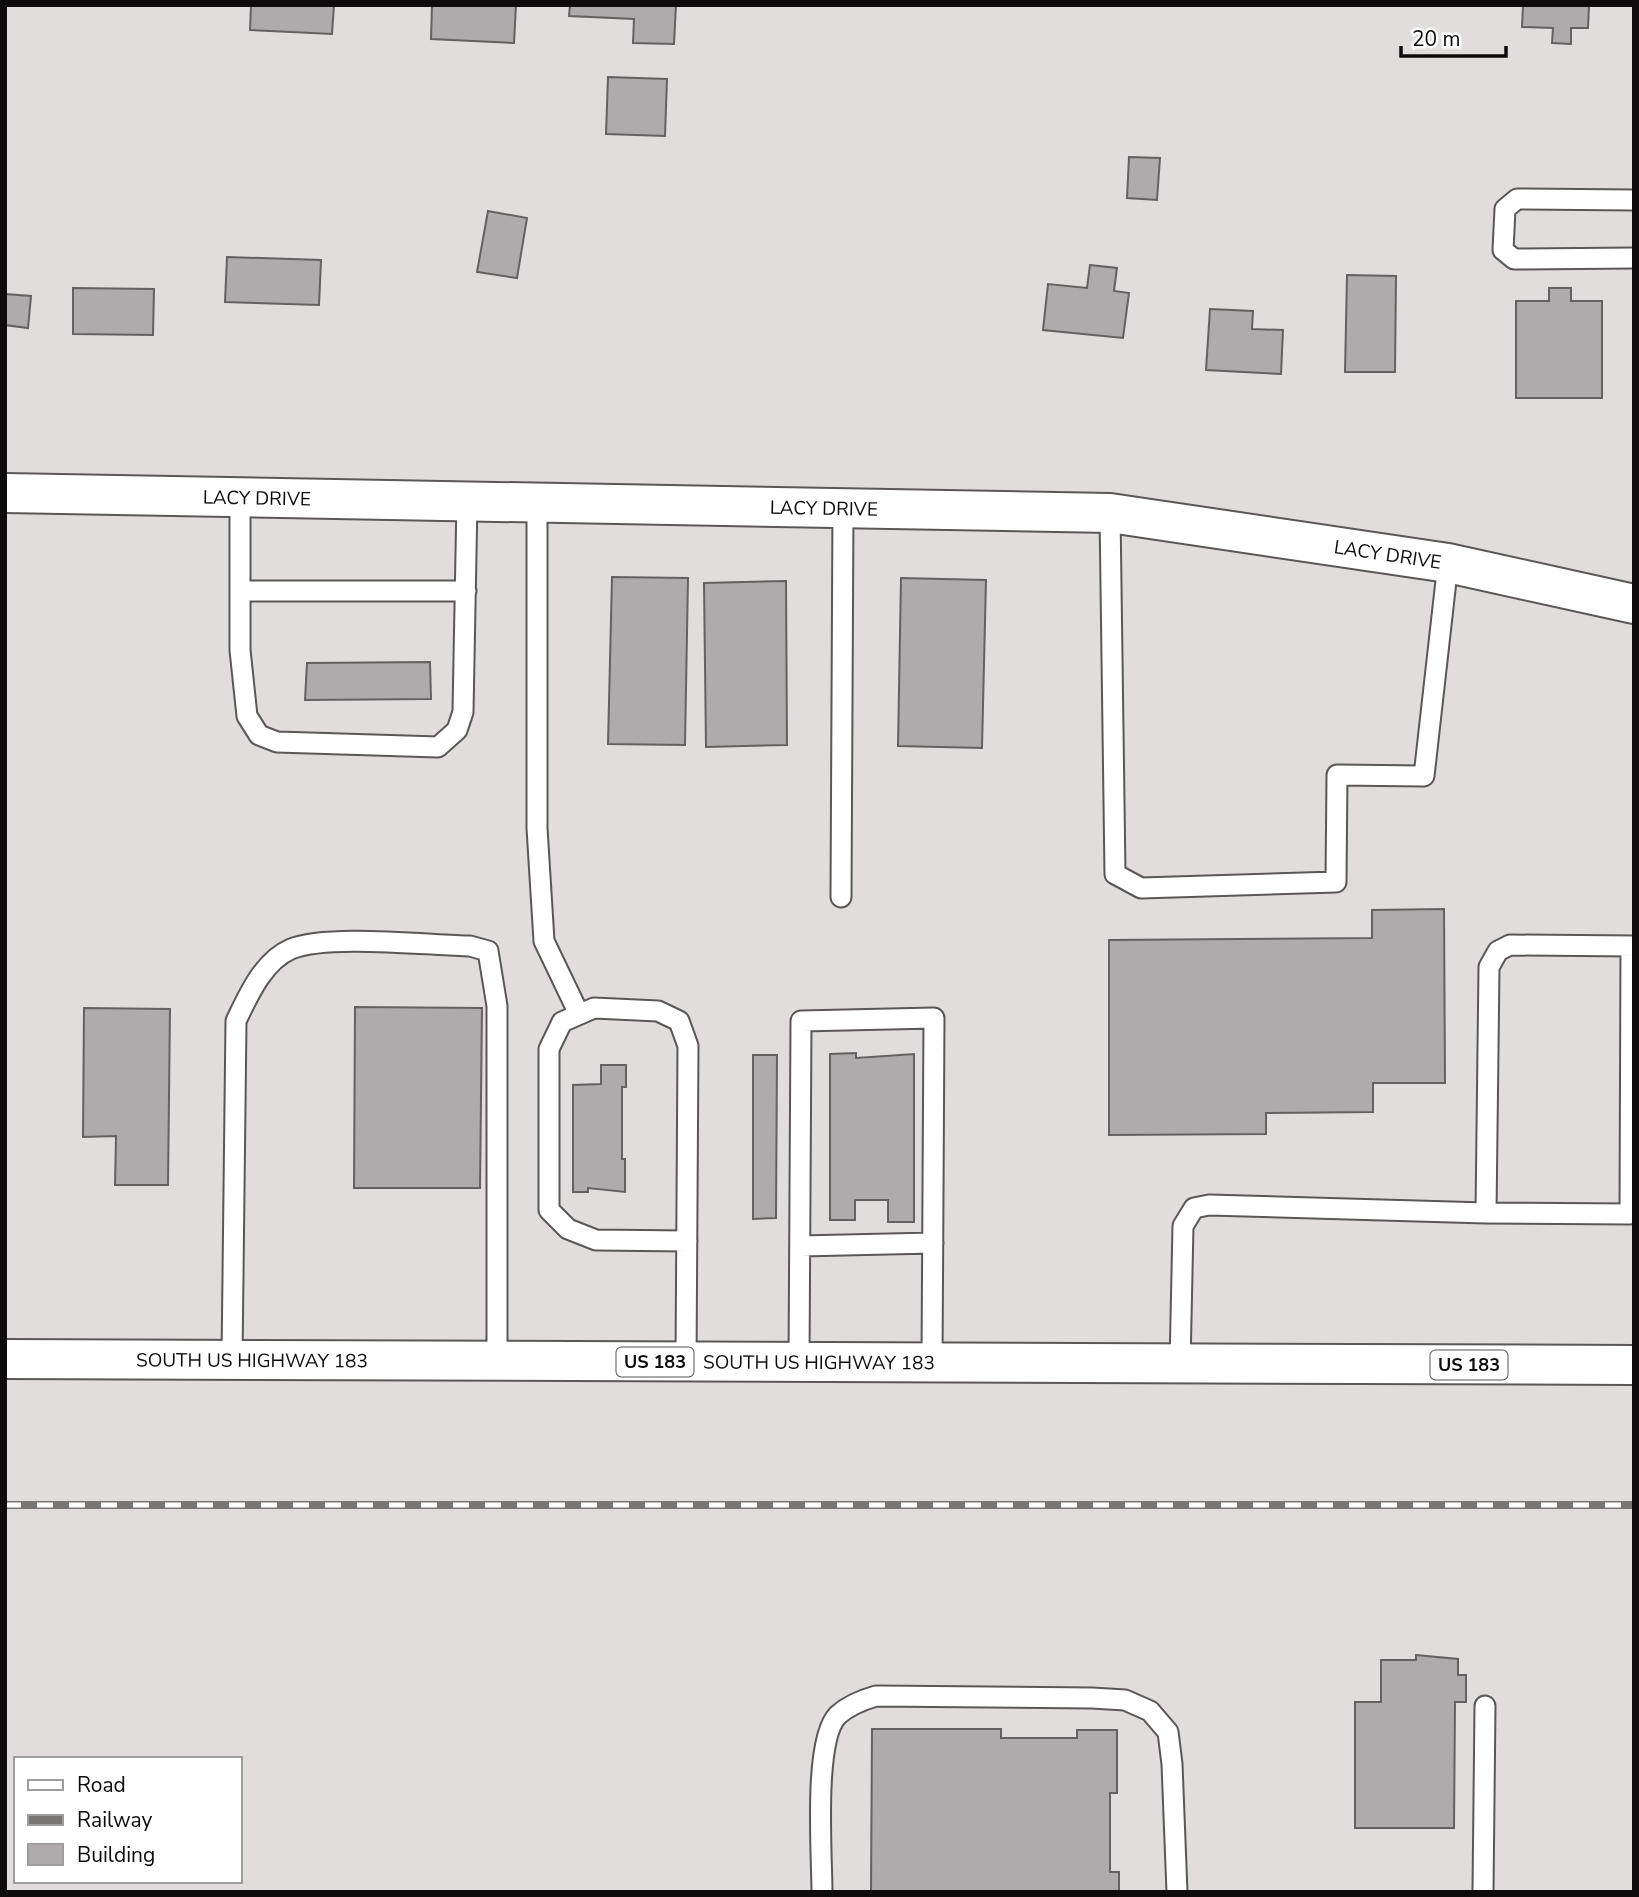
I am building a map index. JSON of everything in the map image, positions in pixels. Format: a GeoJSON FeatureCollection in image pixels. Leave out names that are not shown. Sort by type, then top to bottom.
{"type":"FeatureCollection","features":[{"type":"Feature","properties":{"kind":"street","name":"LACY DRIVE"},"geometry":{"type":"LineString","coordinates":[[5,493],[1111,513],[1448,563],[1634,604]]}},
{"type":"Feature","properties":{"kind":"street","name":"SOUTH US HIGHWAY 183"},"geometry":{"type":"LineString","coordinates":[[5,1359],[1634,1365]]}},
{"type":"Feature","properties":{"kind":"lane"},"geometry":{"type":"LineString","coordinates":[[1634,200],[1517,200],[1505,209],[1503,250],[1514,259],[1634,258]]}},
{"type":"Feature","properties":{"kind":"lane"},"geometry":{"type":"LineString","coordinates":[[240,497],[240,650],[247,716],[258,735],[276,742],[438,747],[457,730],[463,712],[467,501]]}},
{"type":"Feature","properties":{"kind":"lane"},"geometry":{"type":"LineString","coordinates":[[537,503],[537,828],[544,940],[579,1014]]}},
{"type":"Feature","properties":{"kind":"lane"},"geometry":{"type":"LineString","coordinates":[[841,897],[843,508]]}},
{"type":"Feature","properties":{"kind":"lane"},"geometry":{"type":"LineString","coordinates":[[1111,513],[1115,874],[1141,888],[1336,882],[1337,775],[1424,776],[1448,563]]}},
{"type":"Feature","properties":{"kind":"lane"},"geometry":{"type":"LineString","coordinates":[[240,591],[466,591]]}},
{"type":"Feature","properties":{"kind":"lane"},"geometry":{"type":"LineString","coordinates":[[232,1360],[236,1021],[255,981],[289,950],[329,942],[470,946],[488,951],[497,1006],[497,1361]]}},
{"type":"Feature","properties":{"kind":"lane"},"geometry":{"type":"LineString","coordinates":[[1180,1365],[1183,1226],[1194,1208],[1209,1205],[1486,1213],[1630,1214],[1632,946],[1510,945],[1498,951],[1489,967],[1486,1213]]}},
{"type":"Feature","properties":{"kind":"lane"},"geometry":{"type":"LineString","coordinates":[[686,1362],[687,1241],[688,1046],[679,1021],[657,1011],[594,1008],[562,1021],[549,1049],[549,1210],[568,1229],[596,1240],[687,1241]]}},
{"type":"Feature","properties":{"kind":"lane"},"geometry":{"type":"LineString","coordinates":[[799,1363],[801,1021],[934,1018],[932,1363]]}},
{"type":"Feature","properties":{"kind":"lane"},"geometry":{"type":"LineString","coordinates":[[800,1246],[933,1243]]}},
{"type":"Feature","properties":{"kind":"lane"},"geometry":{"type":"LineString","coordinates":[[822,1892],[825,1740],[836,1717],[855,1703],[876,1696],[1092,1698],[1125,1700],[1150,1711],[1168,1732],[1172,1764],[1177,1892]]}},
{"type":"Feature","properties":{"kind":"lane"},"geometry":{"type":"LineString","coordinates":[[1483,1892],[1485,1706]]}},
{"type":"Feature","properties":{"kind":"building"},"geometry":{"type":"Polygon","coordinates":[[[251,5],[334,5],[332,34],[250,30],[251,5]]]}},
{"type":"Feature","properties":{"kind":"building"},"geometry":{"type":"Polygon","coordinates":[[[432,5],[516,5],[514,43],[431,39],[432,5]]]}},
{"type":"Feature","properties":{"kind":"building"},"geometry":{"type":"Polygon","coordinates":[[[570,5],[676,5],[674,44],[633,43],[634,19],[569,16],[570,5]]]}},
{"type":"Feature","properties":{"kind":"building"},"geometry":{"type":"Polygon","coordinates":[[[1523,5],[1589,5],[1588,28],[1571,28],[1571,44],[1552,43],[1553,28],[1522,27],[1523,5]]]}},
{"type":"Feature","properties":{"kind":"building"},"geometry":{"type":"Polygon","coordinates":[[[608,77],[667,79],[665,136],[606,134],[608,77]]]}},
{"type":"Feature","properties":{"kind":"building"},"geometry":{"type":"Polygon","coordinates":[[[1129,157],[1160,158],[1157,200],[1127,198],[1129,157]]]}},
{"type":"Feature","properties":{"kind":"building"},"geometry":{"type":"Polygon","coordinates":[[[488,211],[527,218],[517,278],[477,272],[488,211]]]}},
{"type":"Feature","properties":{"kind":"building"},"geometry":{"type":"Polygon","coordinates":[[[227,257],[321,260],[319,305],[225,302],[227,257]]]}},
{"type":"Feature","properties":{"kind":"building"},"geometry":{"type":"Polygon","coordinates":[[[1090,265],[1117,268],[1114,291],[1129,293],[1123,338],[1043,330],[1048,284],[1087,288],[1090,265]]]}},
{"type":"Feature","properties":{"kind":"building"},"geometry":{"type":"Polygon","coordinates":[[[1347,275],[1396,276],[1395,372],[1345,372],[1347,275]]]}},
{"type":"Feature","properties":{"kind":"building"},"geometry":{"type":"Polygon","coordinates":[[[73,288],[154,289],[153,335],[73,334],[73,288]]]}},
{"type":"Feature","properties":{"kind":"building"},"geometry":{"type":"Polygon","coordinates":[[[1549,288],[1571,288],[1571,301],[1602,301],[1602,398],[1516,398],[1516,301],[1549,301],[1549,288]]]}},
{"type":"Feature","properties":{"kind":"building"},"geometry":{"type":"Polygon","coordinates":[[[5,294],[31,296],[28,328],[5,325],[5,294]]]}},
{"type":"Feature","properties":{"kind":"building"},"geometry":{"type":"Polygon","coordinates":[[[1210,309],[1253,311],[1252,329],[1283,330],[1281,374],[1206,370],[1210,309]]]}},
{"type":"Feature","properties":{"kind":"building"},"geometry":{"type":"Polygon","coordinates":[[[612,577],[688,578],[685,745],[608,744],[612,577]]]}},
{"type":"Feature","properties":{"kind":"building"},"geometry":{"type":"Polygon","coordinates":[[[901,578],[986,580],[982,748],[898,746],[901,578]]]}},
{"type":"Feature","properties":{"kind":"building"},"geometry":{"type":"Polygon","coordinates":[[[786,581],[787,745],[706,747],[704,583],[786,581]]]}},
{"type":"Feature","properties":{"kind":"building"},"geometry":{"type":"Polygon","coordinates":[[[430,662],[431,699],[305,700],[307,663],[430,662]]]}},
{"type":"Feature","properties":{"kind":"building"},"geometry":{"type":"Polygon","coordinates":[[[1444,909],[1445,1083],[1373,1083],[1373,1112],[1266,1113],[1266,1134],[1109,1135],[1109,940],[1372,938],[1372,910],[1444,909]]]}},
{"type":"Feature","properties":{"kind":"building"},"geometry":{"type":"Polygon","coordinates":[[[355,1007],[482,1008],[480,1188],[354,1188],[355,1007]]]}},
{"type":"Feature","properties":{"kind":"building"},"geometry":{"type":"Polygon","coordinates":[[[84,1008],[170,1009],[168,1185],[115,1185],[116,1136],[83,1137],[84,1008]]]}},
{"type":"Feature","properties":{"kind":"building"},"geometry":{"type":"Polygon","coordinates":[[[856,1053],[856,1058],[914,1054],[914,1222],[888,1222],[888,1200],[855,1200],[855,1220],[830,1220],[830,1054],[856,1053]]]}},
{"type":"Feature","properties":{"kind":"building"},"geometry":{"type":"Polygon","coordinates":[[[753,1055],[777,1055],[776,1218],[753,1219],[753,1055]]]}},
{"type":"Feature","properties":{"kind":"building"},"geometry":{"type":"Polygon","coordinates":[[[601,1065],[626,1065],[626,1087],[622,1087],[625,1192],[588,1188],[588,1192],[573,1192],[573,1085],[601,1084],[601,1065]]]}},
{"type":"Feature","properties":{"kind":"building"},"geometry":{"type":"Polygon","coordinates":[[[1416,1655],[1458,1659],[1458,1675],[1466,1675],[1466,1702],[1455,1702],[1454,1828],[1355,1828],[1355,1702],[1381,1702],[1381,1660],[1416,1660],[1416,1655]]]}},
{"type":"Feature","properties":{"kind":"building"},"geometry":{"type":"Polygon","coordinates":[[[872,1729],[1001,1729],[1001,1738],[1077,1738],[1077,1730],[1117,1730],[1117,1793],[1110,1793],[1110,1872],[1119,1872],[1119,1892],[871,1892],[872,1729]]]}},
{"type":"Feature","properties":{"kind":"railway"},"geometry":{"type":"LineString","coordinates":[[5,1505],[1634,1505]]}}]}
